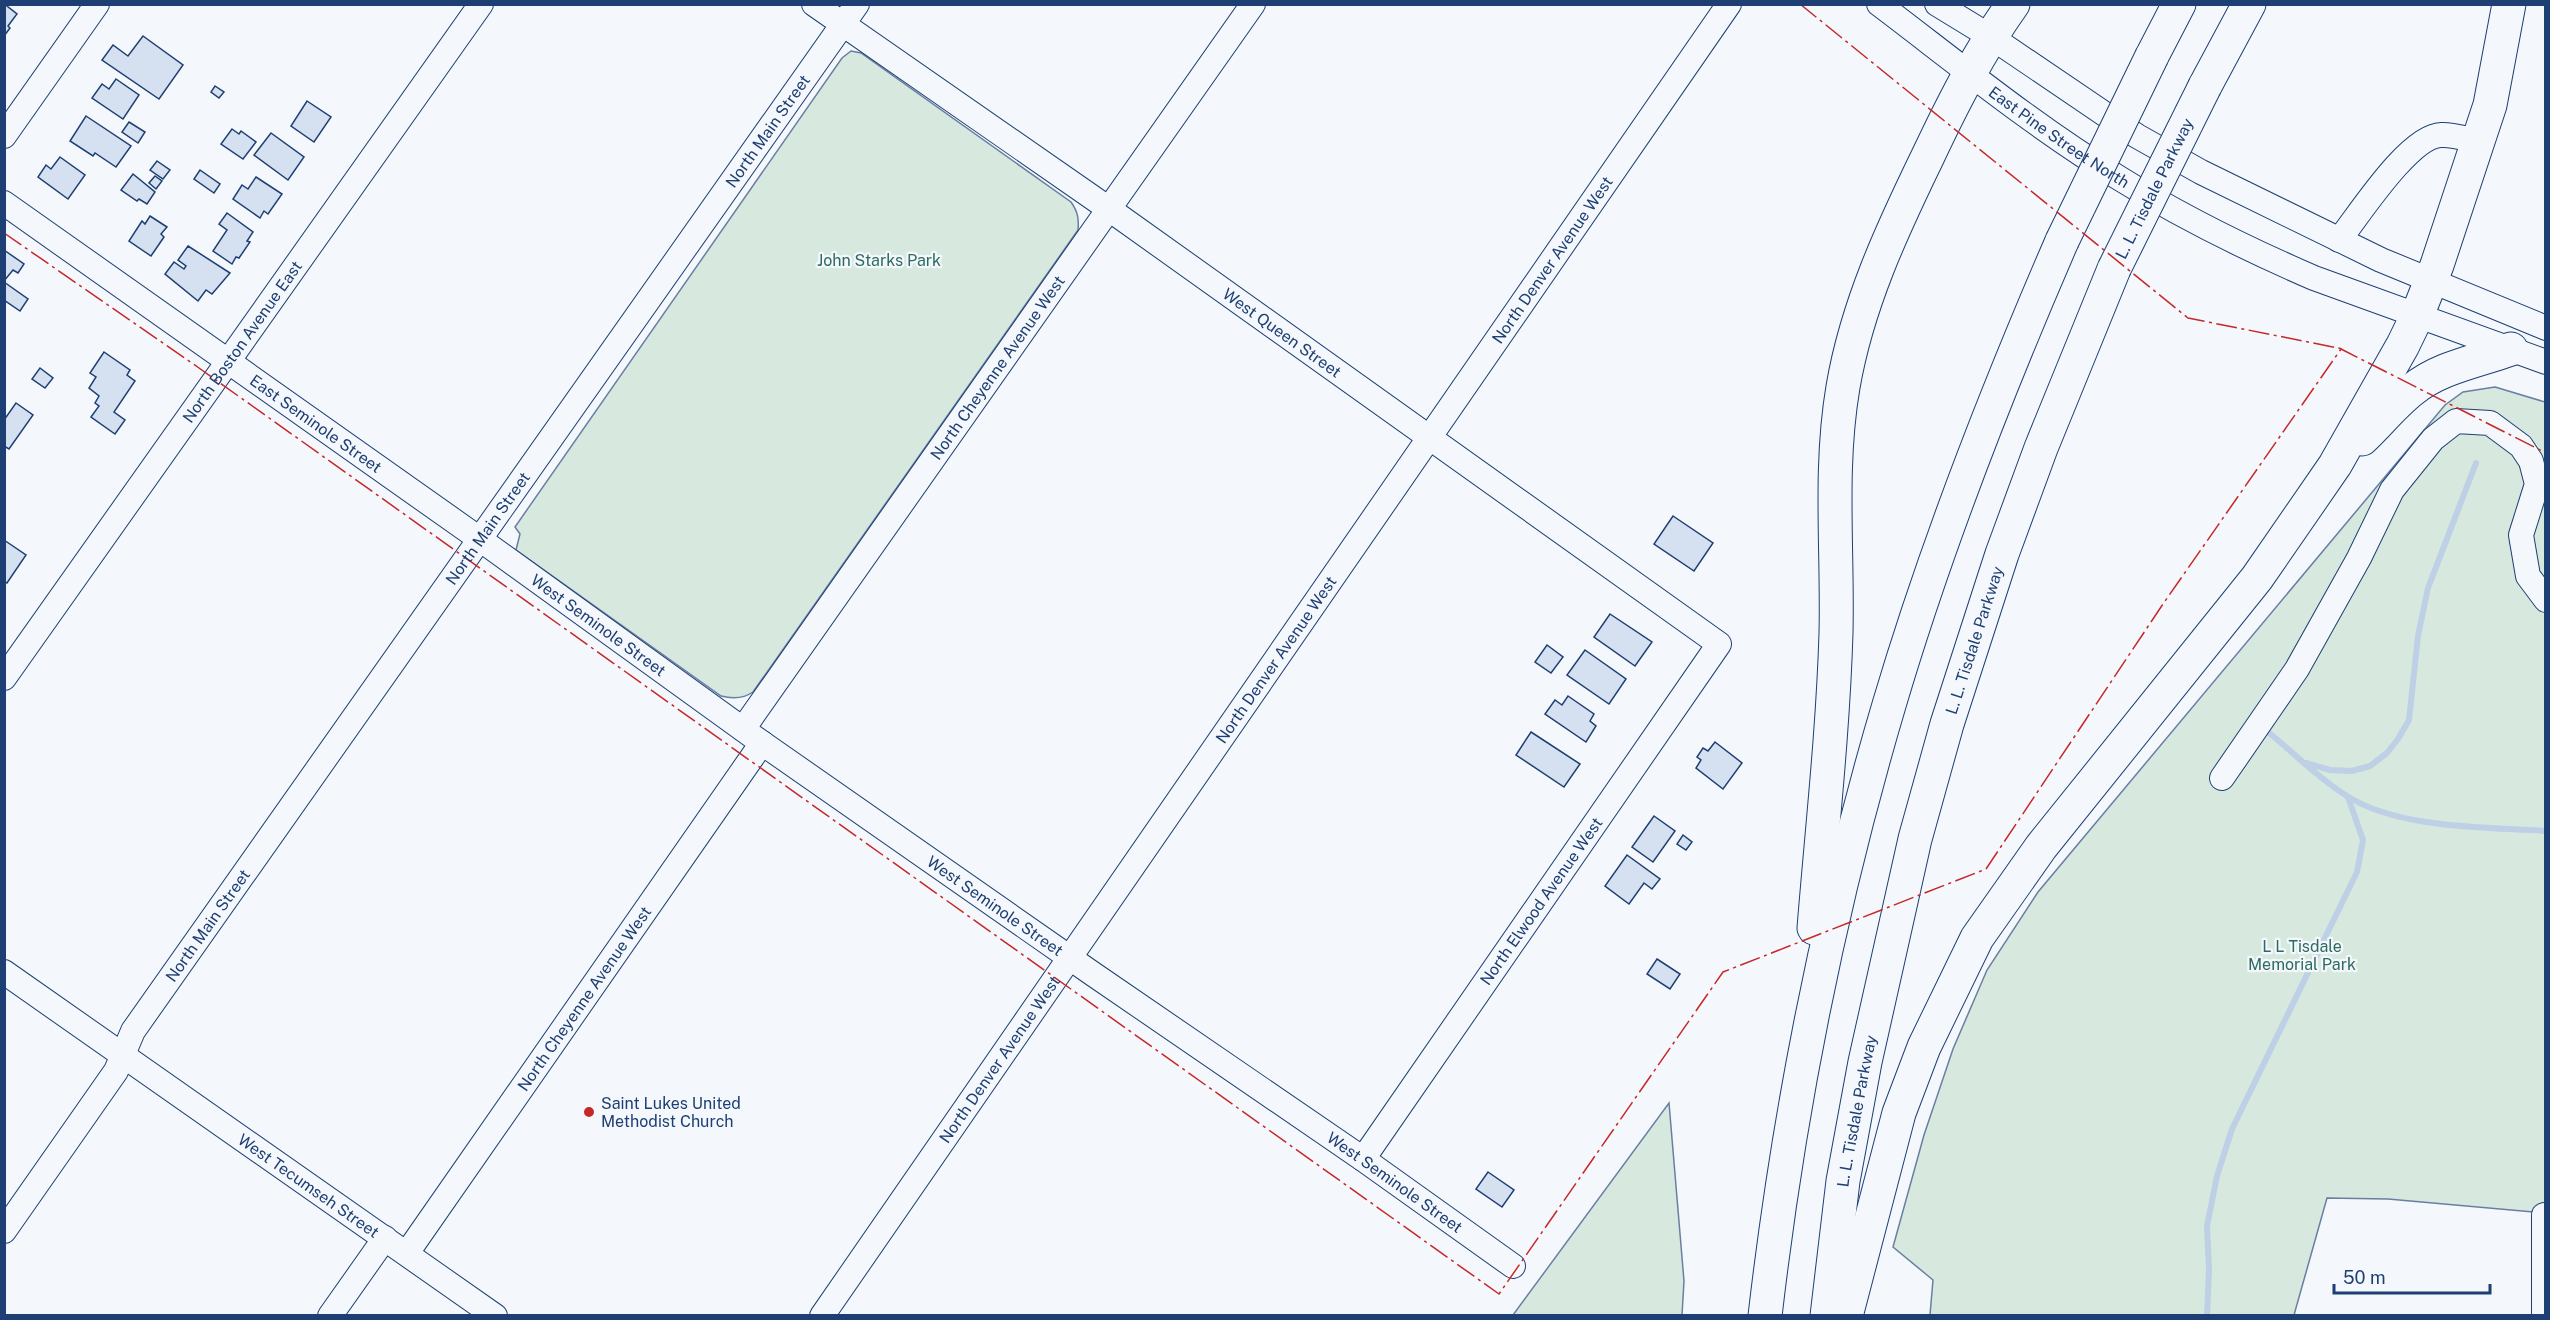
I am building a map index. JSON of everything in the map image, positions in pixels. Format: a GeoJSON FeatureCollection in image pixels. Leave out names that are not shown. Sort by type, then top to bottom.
{"type":"FeatureCollection","features":[{"type":"Feature","properties":{"kind":"highway"},"geometry":{"type":"LineString","coordinates":[[1765,1316],[1805,1046],[1833,716],[1836,629],[1834,489],[1843,386],[1855,335],[1882,255],[1913,185],[1970,72],[2013,4]]}},
{"type":"Feature","properties":{"kind":"highway"},"geometry":{"type":"LineString","coordinates":[[1805,1046],[1850,849],[1889,704],[1914,625],[1982,431],[2062,241],[2179,4]]}},
{"type":"Feature","properties":{"kind":"highway","name":"L. L. Tisdale Parkway"},"geometry":{"type":"LineString","coordinates":[[1827,1316],[1844,1181],[1865,1062],[1915,838],[1947,724],[2002,554],[2041,448],[2114,269],[2248,4]]}},
{"type":"Feature","properties":{"kind":"highway"},"geometry":{"type":"LineString","coordinates":[[1846,1316],[1899,1113],[1924,1047],[1977,938],[2041,847],[2257,578],[2335,465],[2417,316],[2490,105],[2509,4]]}},
{"type":"Feature","properties":{"kind":"highway"},"geometry":{"type":"LineString","coordinates":[[2335,465],[2412,390],[2449,369],[2511,349]]}},
{"type":"Feature","properties":{"kind":"street"},"geometry":{"type":"LineString","coordinates":[[4,136],[97,4]]}},
{"type":"Feature","properties":{"kind":"street","name":"North Boston Avenue East"},"geometry":{"type":"LineString","coordinates":[[4,678],[230,362],[481,4]]}},
{"type":"Feature","properties":{"kind":"street","name":"West Queen Street"},"geometry":{"type":"LineString","coordinates":[[814,4],[1109,209],[1719,644]]}},
{"type":"Feature","properties":{"kind":"street","name":"North Main Street"},"geometry":{"type":"LineString","coordinates":[[4,1231],[116,1071],[133,1031],[857,4]]}},
{"type":"Feature","properties":{"kind":"street","name":"North Cheyenne Avenue West"},"geometry":{"type":"LineString","coordinates":[[407,1253],[752,736],[1109,209],[1253,4]]}},
{"type":"Feature","properties":{"kind":"street","name":"North Denver Avenue West"},"geometry":{"type":"LineString","coordinates":[[822,1316],[1729,4]]}},
{"type":"Feature","properties":{"kind":"street","name":"East Pine Street North"},"geometry":{"type":"LineString","coordinates":[[1878,4],[2075,149],[2119,179],[2181,213],[2279,262],[2417,316],[2546,362]]}},
{"type":"Feature","properties":{"kind":"street"},"geometry":{"type":"LineString","coordinates":[[1937,4],[1991,37],[2137,136],[2200,172],[2339,240],[2546,328]]}},
{"type":"Feature","properties":{"kind":"street"},"geometry":{"type":"LineString","coordinates":[[2339,240],[2397,165],[2420,142],[2440,135],[2478,141]]}},
{"type":"Feature","properties":{"kind":"street","name":"East Seminole Street"},"geometry":{"type":"LineString","coordinates":[[4,203],[481,540]]}},
{"type":"Feature","properties":{"kind":"street"},"geometry":{"type":"LineString","coordinates":[[2222,778],[2297,669],[2359,558],[2392,490],[2433,439],[2456,421],[2490,423],[2521,446],[2531,461],[2543,485],[2521,535],[2528,576],[2546,600]]}},
{"type":"Feature","properties":{"kind":"street","name":"West Seminole Street"},"geometry":{"type":"LineString","coordinates":[[481,540],[752,736],[1070,958],[1364,1159],[1512,1266]]}},
{"type":"Feature","properties":{"kind":"street","name":"North Elwood Avenue West"},"geometry":{"type":"LineString","coordinates":[[1364,1159],[1719,644]]}},
{"type":"Feature","properties":{"kind":"street","name":"West Tecumseh Street"},"geometry":{"type":"LineString","coordinates":[[4,972],[495,1316]]}},
{"type":"Feature","properties":{"kind":"street"},"geometry":{"type":"LineString","coordinates":[[2544,1215],[2544,1316]]}},
{"type":"Feature","properties":{"kind":"street"},"geometry":{"type":"LineString","coordinates":[[330,1316],[384,1238]]}},
{"type":"Feature","properties":{"kind":"green space","name":"John Starks Park"},"geometry":{"type":"Polygon","coordinates":[[[851,51],[861,53],[1071,202],[1078,216],[1078,230],[753,692],[742,697],[725,697],[516,550],[520,534],[515,527],[842,58],[851,51]]]}},
{"type":"Feature","properties":{"kind":"green space","name":"L L Tisdale Memorial Park"},"geometry":{"type":"Polygon","coordinates":[[[2495,387],[2545,402],[2545,1213],[2388,1199],[2327,1198],[2294,1315],[1930,1315],[1933,1280],[1893,1247],[1924,1135],[1953,1049],[1987,970],[2038,892],[2445,405],[2463,392],[2495,387]]]}},
{"type":"Feature","properties":{"kind":"green space"},"geometry":{"type":"Polygon","coordinates":[[[1669,1103],[1684,1281],[1682,1315],[1513,1315],[1669,1103]]]}},
{"type":"Feature","properties":{"kind":"building"},"geometry":{"type":"Polygon","coordinates":[[[4,4],[8,4],[7,6],[17,14],[4,36],[4,4]]]}},
{"type":"Feature","properties":{"kind":"building"},"geometry":{"type":"Polygon","coordinates":[[[143,36],[183,65],[159,99],[102,60],[113,45],[128,56],[143,36]]]}},
{"type":"Feature","properties":{"kind":"building"},"geometry":{"type":"Polygon","coordinates":[[[116,79],[139,95],[123,119],[92,98],[102,84],[109,89],[116,79]]]}},
{"type":"Feature","properties":{"kind":"building"},"geometry":{"type":"Polygon","coordinates":[[[215,86],[224,92],[219,98],[211,92],[215,86]]]}},
{"type":"Feature","properties":{"kind":"building"},"geometry":{"type":"Polygon","coordinates":[[[307,101],[331,117],[314,142],[291,126],[307,101]]]}},
{"type":"Feature","properties":{"kind":"building"},"geometry":{"type":"Polygon","coordinates":[[[86,116],[131,146],[116,167],[95,153],[93,156],[70,141],[86,116]]]}},
{"type":"Feature","properties":{"kind":"building"},"geometry":{"type":"Polygon","coordinates":[[[129,122],[145,132],[138,143],[122,132],[129,122]]]}},
{"type":"Feature","properties":{"kind":"building"},"geometry":{"type":"Polygon","coordinates":[[[232,129],[239,134],[241,131],[256,142],[243,159],[221,144],[232,129]]]}},
{"type":"Feature","properties":{"kind":"building"},"geometry":{"type":"Polygon","coordinates":[[[271,133],[304,157],[288,180],[254,155],[271,133]]]}},
{"type":"Feature","properties":{"kind":"building"},"geometry":{"type":"Polygon","coordinates":[[[60,157],[85,175],[68,199],[38,177],[46,165],[51,169],[60,157]]]}},
{"type":"Feature","properties":{"kind":"building"},"geometry":{"type":"Polygon","coordinates":[[[157,161],[170,170],[163,179],[150,170],[157,161]]]}},
{"type":"Feature","properties":{"kind":"building"},"geometry":{"type":"Polygon","coordinates":[[[200,170],[220,184],[214,193],[194,179],[200,170]]]}},
{"type":"Feature","properties":{"kind":"building"},"geometry":{"type":"Polygon","coordinates":[[[133,174],[155,192],[147,204],[139,199],[137,201],[121,190],[133,174]]]}},
{"type":"Feature","properties":{"kind":"building"},"geometry":{"type":"Polygon","coordinates":[[[155,176],[162,181],[156,189],[149,183],[155,176]]]}},
{"type":"Feature","properties":{"kind":"building"},"geometry":{"type":"Polygon","coordinates":[[[256,177],[282,194],[268,214],[264,211],[260,218],[233,199],[242,185],[248,189],[256,177]]]}},
{"type":"Feature","properties":{"kind":"building"},"geometry":{"type":"Polygon","coordinates":[[[227,213],[253,232],[247,241],[250,242],[232,264],[213,251],[227,230],[219,224],[227,213]]]}},
{"type":"Feature","properties":{"kind":"building"},"geometry":{"type":"Polygon","coordinates":[[[150,216],[167,227],[161,234],[164,237],[151,256],[129,241],[142,221],[145,224],[150,216]]]}},
{"type":"Feature","properties":{"kind":"building"},"geometry":{"type":"Polygon","coordinates":[[[188,246],[230,273],[212,294],[206,290],[198,301],[165,274],[174,262],[184,269],[186,266],[178,260],[188,246]]]}},
{"type":"Feature","properties":{"kind":"building"},"geometry":{"type":"Polygon","coordinates":[[[4,250],[24,264],[18,273],[13,270],[4,281],[4,250]]]}},
{"type":"Feature","properties":{"kind":"building"},"geometry":{"type":"Polygon","coordinates":[[[4,282],[28,299],[20,311],[4,300],[4,282]]]}},
{"type":"Feature","properties":{"kind":"building"},"geometry":{"type":"Polygon","coordinates":[[[104,352],[130,370],[127,375],[135,381],[114,412],[125,420],[115,434],[91,417],[99,406],[95,403],[99,396],[89,388],[96,377],[90,373],[104,352]]]}},
{"type":"Feature","properties":{"kind":"building"},"geometry":{"type":"Polygon","coordinates":[[[40,368],[53,378],[45,388],[32,379],[40,368]]]}},
{"type":"Feature","properties":{"kind":"building"},"geometry":{"type":"Polygon","coordinates":[[[16,403],[33,415],[9,449],[4,446],[4,420],[16,403]]]}},
{"type":"Feature","properties":{"kind":"building"},"geometry":{"type":"Polygon","coordinates":[[[1673,516],[1713,543],[1694,571],[1654,544],[1673,516]]]}},
{"type":"Feature","properties":{"kind":"building"},"geometry":{"type":"Polygon","coordinates":[[[4,540],[26,555],[7,583],[4,581],[4,540]]]}},
{"type":"Feature","properties":{"kind":"building"},"geometry":{"type":"Polygon","coordinates":[[[1610,614],[1652,642],[1635,666],[1594,637],[1610,614]]]}},
{"type":"Feature","properties":{"kind":"building"},"geometry":{"type":"Polygon","coordinates":[[[1547,645],[1563,657],[1551,673],[1535,662],[1547,645]]]}},
{"type":"Feature","properties":{"kind":"building"},"geometry":{"type":"Polygon","coordinates":[[[1585,650],[1626,679],[1609,704],[1567,675],[1585,650]]]}},
{"type":"Feature","properties":{"kind":"building"},"geometry":{"type":"Polygon","coordinates":[[[1568,696],[1594,714],[1590,721],[1596,726],[1586,742],[1545,714],[1555,700],[1562,705],[1568,696]]]}},
{"type":"Feature","properties":{"kind":"building"},"geometry":{"type":"Polygon","coordinates":[[[1531,732],[1580,764],[1564,787],[1516,755],[1531,732]]]}},
{"type":"Feature","properties":{"kind":"building"},"geometry":{"type":"Polygon","coordinates":[[[1715,742],[1742,763],[1723,789],[1696,768],[1701,760],[1697,757],[1703,748],[1708,751],[1715,742]]]}},
{"type":"Feature","properties":{"kind":"building"},"geometry":{"type":"Polygon","coordinates":[[[1654,816],[1675,831],[1653,862],[1632,847],[1654,816]]]}},
{"type":"Feature","properties":{"kind":"building"},"geometry":{"type":"Polygon","coordinates":[[[1683,835],[1692,842],[1686,850],[1677,844],[1683,835]]]}},
{"type":"Feature","properties":{"kind":"building"},"geometry":{"type":"Polygon","coordinates":[[[1627,855],[1660,879],[1652,889],[1644,883],[1629,904],[1605,886],[1627,855]]]}},
{"type":"Feature","properties":{"kind":"building"},"geometry":{"type":"Polygon","coordinates":[[[1657,959],[1680,974],[1670,989],[1647,974],[1657,959]]]}},
{"type":"Feature","properties":{"kind":"building"},"geometry":{"type":"Polygon","coordinates":[[[1488,1172],[1514,1190],[1502,1207],[1476,1189],[1488,1172]]]}},
{"type":"Feature","properties":{"kind":"waterway"},"geometry":{"type":"LineString","coordinates":[[2306,763],[2330,770],[2352,771],[2370,766],[2387,753],[2409,720],[2418,636],[2428,588],[2476,463]]}},
{"type":"Feature","properties":{"kind":"waterway"},"geometry":{"type":"LineString","coordinates":[[2268,732],[2326,782],[2368,807],[2417,821],[2470,827],[2546,831]]}},
{"type":"Feature","properties":{"kind":"waterway"},"geometry":{"type":"LineString","coordinates":[[2207,1316],[2209,1270],[2207,1226],[2217,1176],[2232,1129],[2357,872],[2363,840],[2348,797]]}},
{"type":"Feature","properties":{"kind":"power"},"geometry":{"type":"LineString","coordinates":[[1800,4],[2188,318],[2343,349]]}},
{"type":"Feature","properties":{"kind":"power"},"geometry":{"type":"LineString","coordinates":[[4,233],[199,368],[1499,1294],[1723,972],[1986,869],[2163,604],[2341,349],[2546,453]]}},
{"type":"Feature","properties":{"kind":"place","name":"Saint Lukes United Methodist Church"},"geometry":{"type":"Point","coordinates":[589,1112]}}]}
